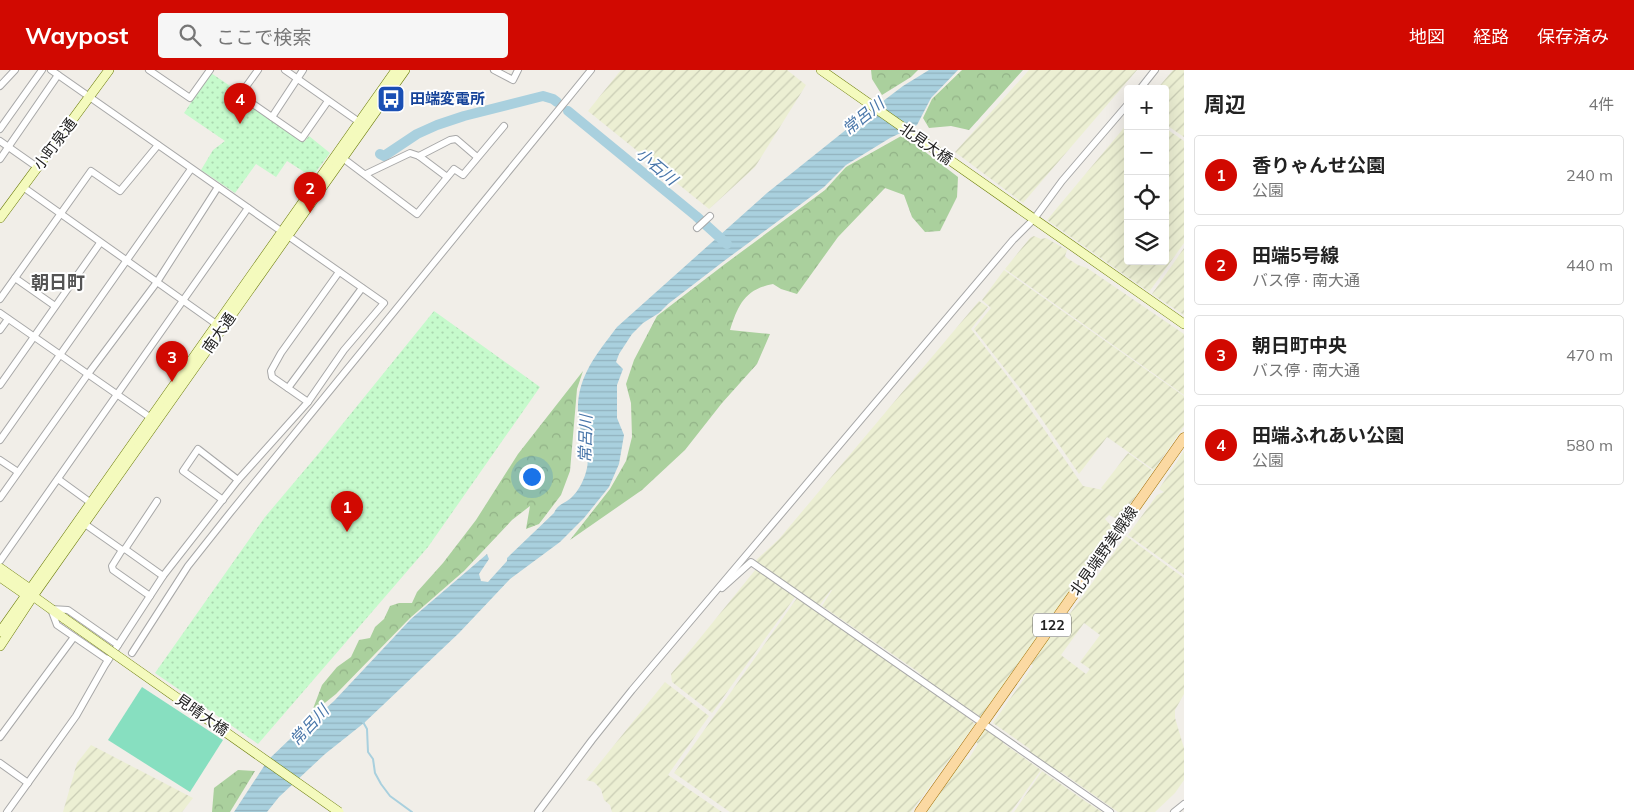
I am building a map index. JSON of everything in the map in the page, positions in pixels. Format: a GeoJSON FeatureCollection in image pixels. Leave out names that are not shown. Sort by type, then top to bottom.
{"type":"FeatureCollection","features":[{"type":"Feature","properties":{"kind":"main road","name":"北見端野美幌線"},"geometry":{"type":"LineString","coordinates":[[920,812],[1184,438]]}},
{"type":"Feature","properties":{"kind":"street"},"geometry":{"type":"LineString","coordinates":[[0,86],[15,70]]}},
{"type":"Feature","properties":{"kind":"street"},"geometry":{"type":"LineString","coordinates":[[0,129],[42,70]]}},
{"type":"Feature","properties":{"kind":"street"},"geometry":{"type":"LineString","coordinates":[[7,812],[76,716],[108,660],[164,576],[238,480],[308,402],[344,350],[384,303],[51,70]]}},
{"type":"Feature","properties":{"kind":"street","name":"小町泉通"},"geometry":{"type":"LineString","coordinates":[[0,218],[109,70]]}},
{"type":"Feature","properties":{"kind":"street"},"geometry":{"type":"LineString","coordinates":[[149,70],[160,73],[190,98],[210,70]]}},
{"type":"Feature","properties":{"kind":"street"},"geometry":{"type":"LineString","coordinates":[[258,70],[240,95],[302,138],[328,101]]}},
{"type":"Feature","properties":{"kind":"street"},"geometry":{"type":"LineString","coordinates":[[285,70],[362,124]]}},
{"type":"Feature","properties":{"kind":"street"},"geometry":{"type":"LineString","coordinates":[[272,117],[304,70]]}},
{"type":"Feature","properties":{"kind":"street","name":"南大通"},"geometry":{"type":"LineString","coordinates":[[0,632],[82,522],[285,234],[362,124],[396,70]]}},
{"type":"Feature","properties":{"kind":"street","name":"南大通"},"geometry":{"type":"LineString","coordinates":[[362,124],[405,70]]}},
{"type":"Feature","properties":{"kind":"street"},"geometry":{"type":"LineString","coordinates":[[494,70],[513,80],[518,70]]}},
{"type":"Feature","properties":{"kind":"street"},"geometry":{"type":"LineString","coordinates":[[132,653],[188,566],[591,70]]}},
{"type":"Feature","properties":{"kind":"street","name":"北見大橋"},"geometry":{"type":"LineString","coordinates":[[820,70],[1184,324]]}},
{"type":"Feature","properties":{"kind":"street"},"geometry":{"type":"LineString","coordinates":[[1143,85],[1155,70]]}},
{"type":"Feature","properties":{"kind":"street"},"geometry":{"type":"LineString","coordinates":[[0,159],[58,75]]}},
{"type":"Feature","properties":{"kind":"street"},"geometry":{"type":"LineString","coordinates":[[538,812],[592,740],[716,590],[1124,109]]}},
{"type":"Feature","properties":{"kind":"street"},"geometry":{"type":"LineString","coordinates":[[340,155],[417,214],[454,169],[463,175],[504,126]]}},
{"type":"Feature","properties":{"kind":"street"},"geometry":{"type":"LineString","coordinates":[[420,156],[450,140],[456,140],[477,158]]}},
{"type":"Feature","properties":{"kind":"street"},"geometry":{"type":"LineString","coordinates":[[0,141],[37,167]]}},
{"type":"Feature","properties":{"kind":"street"},"geometry":{"type":"LineString","coordinates":[[0,299],[91,171],[120,191],[158,145]]}},
{"type":"Feature","properties":{"kind":"street"},"geometry":{"type":"LineString","coordinates":[[366,174],[410,153],[420,156],[447,178]]}},
{"type":"Feature","properties":{"kind":"street"},"geometry":{"type":"LineString","coordinates":[[0,440],[191,169]]}},
{"type":"Feature","properties":{"kind":"street"},"geometry":{"type":"LineString","coordinates":[[23,187],[219,327]]}},
{"type":"Feature","properties":{"kind":"street"},"geometry":{"type":"LineString","coordinates":[[0,498],[88,374],[157,282],[218,187]]}},
{"type":"Feature","properties":{"kind":"street"},"geometry":{"type":"LineString","coordinates":[[0,561],[248,208]]}},
{"type":"Feature","properties":{"kind":"street"},"geometry":{"type":"LineString","coordinates":[[697,228],[710,216]]}},
{"type":"Feature","properties":{"kind":"street"},"geometry":{"type":"LineString","coordinates":[[0,385],[100,243]]}},
{"type":"Feature","properties":{"kind":"street"},"geometry":{"type":"LineString","coordinates":[[308,402],[272,377],[271,371],[281,353],[339,272]]}},
{"type":"Feature","properties":{"kind":"street"},"geometry":{"type":"LineString","coordinates":[[15,278],[55,306]]}},
{"type":"Feature","properties":{"kind":"street"},"geometry":{"type":"LineString","coordinates":[[288,388],[362,288]]}},
{"type":"Feature","properties":{"kind":"street"},"geometry":{"type":"LineString","coordinates":[[0,313],[151,418]]}},
{"type":"Feature","properties":{"kind":"street"},"geometry":{"type":"LineString","coordinates":[[0,330],[8,319]]}},
{"type":"Feature","properties":{"kind":"street","name":"南大通"},"geometry":{"type":"LineString","coordinates":[[82,522],[91,503],[219,327]]}},
{"type":"Feature","properties":{"kind":"street"},"geometry":{"type":"LineString","coordinates":[[223,500],[183,471],[198,449],[238,480]]}},
{"type":"Feature","properties":{"kind":"street"},"geometry":{"type":"LineString","coordinates":[[0,460],[18,472]]}},
{"type":"Feature","properties":{"kind":"street"},"geometry":{"type":"LineString","coordinates":[[58,479],[91,503]]}},
{"type":"Feature","properties":{"kind":"street"},"geometry":{"type":"LineString","coordinates":[[150,596],[113,570],[112,566],[157,501]]}},
{"type":"Feature","properties":{"kind":"street"},"geometry":{"type":"LineString","coordinates":[[82,522],[164,576]]}},
{"type":"Feature","properties":{"kind":"street"},"geometry":{"type":"LineString","coordinates":[[716,590],[722,589],[751,562],[1110,812]]}},
{"type":"Feature","properties":{"kind":"street"},"geometry":{"type":"LineString","coordinates":[[0,568],[30,594]]}},
{"type":"Feature","properties":{"kind":"street"},"geometry":{"type":"LineString","coordinates":[[0,577],[30,594]]}},
{"type":"Feature","properties":{"kind":"street","name":"南大通"},"geometry":{"type":"LineString","coordinates":[[0,646],[30,594]]}},
{"type":"Feature","properties":{"kind":"street","name":"見晴大橋"},"geometry":{"type":"LineString","coordinates":[[30,594],[339,812]]}},
{"type":"Feature","properties":{"kind":"street"},"geometry":{"type":"LineString","coordinates":[[108,660],[57,625],[51,609],[68,610],[118,645]]}},
{"type":"Feature","properties":{"kind":"street"},"geometry":{"type":"LineString","coordinates":[[0,737],[74,637]]}},
{"type":"Feature","properties":{"kind":"street"},"geometry":{"type":"LineString","coordinates":[[0,763],[28,782]]}},
{"type":"Feature","properties":{"kind":"street"},"geometry":{"type":"LineString","coordinates":[[1174,812],[1184,804]]}},
{"type":"Feature","properties":{"kind":"green space"},"geometry":{"type":"Polygon","coordinates":[[[621,70],[787,70],[806,85],[755,167],[709,209],[588,111],[621,70]]]}},
{"type":"Feature","properties":{"kind":"green space"},"geometry":{"type":"Polygon","coordinates":[[[871,70],[918,70],[911,77],[882,95],[872,79],[871,70]]]}},
{"type":"Feature","properties":{"kind":"green space"},"geometry":{"type":"Polygon","coordinates":[[[962,70],[1023,70],[969,130],[951,126],[929,128],[923,118],[932,99],[962,70]]]}},
{"type":"Feature","properties":{"kind":"green space"},"geometry":{"type":"Polygon","coordinates":[[[1029,70],[1137,70],[1023,203],[955,152],[1029,70]]]}},
{"type":"Feature","properties":{"kind":"green space"},"geometry":{"type":"Polygon","coordinates":[[[1173,70],[1184,70],[1184,137],[1169,127],[1169,85],[1160,85],[1173,70]]]}},
{"type":"Feature","properties":{"kind":"green space"},"geometry":{"type":"Polygon","coordinates":[[[211,73],[239,92],[237,95],[304,142],[309,136],[330,153],[312,177],[287,161],[276,177],[256,164],[235,193],[201,170],[213,150],[225,141],[184,113],[211,73]]]}},
{"type":"Feature","properties":{"kind":"green space"},"geometry":{"type":"Polygon","coordinates":[[[1124,128],[1124,265],[1168,265],[1149,292],[1047,220],[1124,128]]]}},
{"type":"Feature","properties":{"kind":"green space"},"geometry":{"type":"Polygon","coordinates":[[[1169,131],[1184,141],[1184,243],[1169,264],[1169,131]]]}},
{"type":"Feature","properties":{"kind":"green space"},"geometry":{"type":"Polygon","coordinates":[[[903,135],[958,177],[957,197],[940,231],[925,232],[912,217],[904,195],[885,188],[838,237],[797,294],[781,289],[773,284],[763,286],[749,294],[736,313],[730,330],[770,334],[757,364],[722,403],[685,450],[642,490],[570,540],[610,489],[626,461],[632,437],[631,403],[626,384],[634,360],[657,316],[825,190],[846,167],[903,135]]]}},
{"type":"Feature","properties":{"kind":"green space"},"geometry":{"type":"Polygon","coordinates":[[[1034,236],[1041,239],[1046,238],[1067,250],[1065,256],[1067,258],[1087,268],[1184,334],[1184,395],[1005,269],[1030,238],[1034,236]]]}},
{"type":"Feature","properties":{"kind":"green space"},"geometry":{"type":"Polygon","coordinates":[[[1184,248],[1184,315],[1152,294],[1184,248]]]}},
{"type":"Feature","properties":{"kind":"green space"},"geometry":{"type":"Polygon","coordinates":[[[1004,270],[1184,396],[1184,426],[1154,470],[1107,437],[1079,474],[1026,396],[974,329],[991,308],[982,300],[1004,270]]]}},
{"type":"Feature","properties":{"kind":"green space"},"geometry":{"type":"Polygon","coordinates":[[[979,301],[988,307],[971,329],[1011,381],[1083,486],[1103,490],[1101,488],[1128,453],[1153,471],[1119,520],[1109,515],[1105,519],[1114,529],[981,717],[822,606],[832,590],[819,606],[754,562],[779,539],[979,301]]]}},
{"type":"Feature","properties":{"kind":"green space"},"geometry":{"type":"Polygon","coordinates":[[[434,311],[540,387],[428,547],[258,744],[155,673],[265,517],[434,311]]]}},
{"type":"Feature","properties":{"kind":"green space"},"geometry":{"type":"Polygon","coordinates":[[[583,371],[577,389],[570,471],[561,495],[539,524],[526,529],[530,506],[512,520],[464,571],[410,618],[336,694],[311,714],[322,685],[337,667],[351,657],[359,640],[370,638],[375,627],[384,619],[390,606],[399,603],[412,603],[417,592],[443,563],[476,520],[518,454],[583,371]]]}},
{"type":"Feature","properties":{"kind":"green space"},"geometry":{"type":"Polygon","coordinates":[[[1184,451],[1184,575],[1128,535],[1157,495],[1164,492],[1159,489],[1184,451]]]}},
{"type":"Feature","properties":{"kind":"green space"},"geometry":{"type":"Polygon","coordinates":[[[1126,536],[1184,578],[1184,694],[1175,710],[1175,718],[1184,748],[1184,780],[1175,793],[1155,812],[1118,812],[1029,752],[1030,749],[993,723],[1033,666],[1030,663],[1058,625],[1061,626],[1126,536]],[[1084,623],[1061,655],[1086,674],[1090,669],[1080,662],[1100,635],[1084,623]]]}},
{"type":"Feature","properties":{"kind":"green space"},"geometry":{"type":"Polygon","coordinates":[[[756,569],[795,597],[712,713],[672,682],[671,674],[756,569]]]}},
{"type":"Feature","properties":{"kind":"green space"},"geometry":{"type":"Polygon","coordinates":[[[797,598],[955,706],[975,724],[911,812],[730,812],[674,773],[797,598]]]}},
{"type":"Feature","properties":{"kind":"green space"},"geometry":{"type":"Polygon","coordinates":[[[665,682],[709,716],[668,775],[722,812],[612,812],[610,805],[604,800],[601,789],[594,782],[586,780],[665,682]]]}},
{"type":"Feature","properties":{"kind":"green space"},"geometry":{"type":"Polygon","coordinates":[[[142,687],[223,740],[190,792],[108,740],[142,687]]]}},
{"type":"Feature","properties":{"kind":"green space"},"geometry":{"type":"Polygon","coordinates":[[[985,728],[1004,740],[1003,743],[1041,770],[1011,812],[927,812],[956,770],[965,759],[968,760],[985,728]]]}},
{"type":"Feature","properties":{"kind":"green space"},"geometry":{"type":"Polygon","coordinates":[[[91,745],[193,798],[182,812],[63,812],[77,763],[91,745]]]}},
{"type":"Feature","properties":{"kind":"green space"},"geometry":{"type":"Polygon","coordinates":[[[238,770],[255,771],[230,812],[212,812],[214,788],[238,770]]]}},
{"type":"Feature","properties":{"kind":"green space"},"geometry":{"type":"Polygon","coordinates":[[[1042,771],[1088,803],[1102,812],[1014,812],[1042,771]]]}},
{"type":"Feature","properties":{"kind":"water","name":"常呂川"},"geometry":{"type":"Polygon","coordinates":[[[929,70],[958,70],[931,98],[917,125],[890,138],[846,165],[824,187],[724,261],[659,313],[643,323],[632,334],[616,362],[623,369],[617,385],[617,418],[624,435],[619,464],[609,487],[584,518],[560,542],[510,579],[459,633],[364,723],[325,754],[279,797],[267,812],[234,812],[268,760],[291,738],[310,725],[411,619],[487,554],[489,559],[479,574],[481,581],[488,582],[507,561],[507,558],[561,504],[577,492],[585,476],[588,463],[578,412],[581,385],[592,361],[617,327],[767,193],[862,117],[903,86],[929,70]]]}},
{"type":"Feature","properties":{"kind":"waterway","name":"小石川"},"geometry":{"type":"LineString","coordinates":[[380,154],[384,156],[417,134],[464,116],[543,96],[557,102]]}},
{"type":"Feature","properties":{"kind":"waterway","name":"小石川"},"geometry":{"type":"LineString","coordinates":[[568,111],[696,216],[727,244]]}},
{"type":"Feature","properties":{"kind":"waterway"},"geometry":{"type":"LineString","coordinates":[[363,722],[367,729],[368,752],[373,759],[375,773],[390,796],[412,812]]}},
{"type":"Feature","properties":{"kind":"place","name":"田端変電所"},"geometry":{"type":"Point","coordinates":[391,99]}},
{"type":"Feature","properties":{"kind":"place","name":"田端ふれあい公園"},"geometry":{"type":"Point","coordinates":[240,124]}},
{"type":"Feature","properties":{"kind":"place","name":"田端5号線"},"geometry":{"type":"Point","coordinates":[310,213]}},
{"type":"Feature","properties":{"kind":"place","name":"朝日町中央"},"geometry":{"type":"Point","coordinates":[172,382]}},
{"type":"Feature","properties":{"kind":"place","name":"香りゃんせ公園"},"geometry":{"type":"Point","coordinates":[347,532]}},
{"type":"Feature","properties":{"kind":"district","name":"朝日町"},"geometry":{"type":"Point","coordinates":[58,283]}}]}
